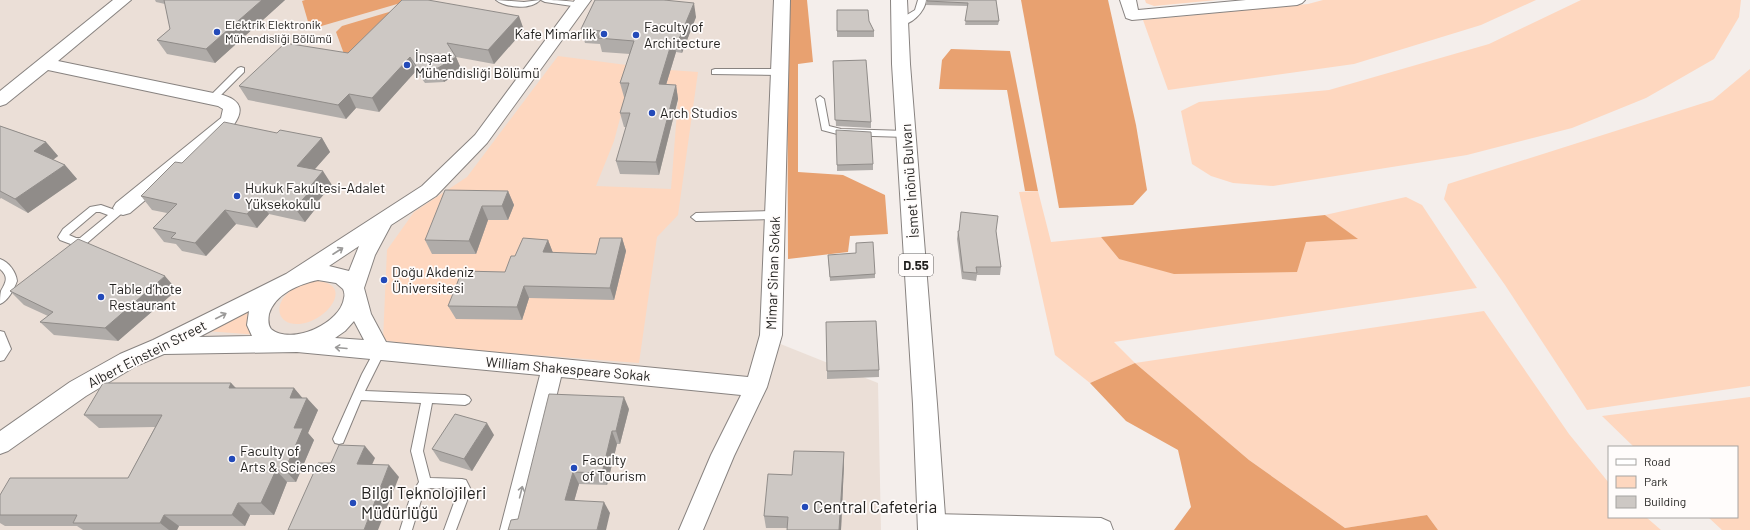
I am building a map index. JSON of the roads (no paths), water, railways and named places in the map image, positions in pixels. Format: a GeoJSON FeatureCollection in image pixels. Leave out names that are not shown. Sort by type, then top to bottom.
{"type":"FeatureCollection","features":[{"type":"Feature","properties":{"kind":"main road","name":"İsmet İnönü Bulvarı"},"geometry":{"type":"LineString","coordinates":[[899,0],[906,134],[925,396],[932,528]]}},
{"type":"Feature","properties":{"kind":"street"},"geometry":{"type":"LineString","coordinates":[[0,100],[123,0]]}},
{"type":"Feature","properties":{"kind":"street","name":"Mimar Sinan Sokak"},"geometry":{"type":"LineString","coordinates":[[691,530],[723,455],[756,387],[771,336],[782,0]]}},
{"type":"Feature","properties":{"kind":"street"},"geometry":{"type":"LineString","coordinates":[[1128,0],[1132,15],[1297,0]]}},
{"type":"Feature","properties":{"kind":"street","name":"Albert Einstein Street"},"geometry":{"type":"LineString","coordinates":[[0,444],[78,389],[128,360],[161,346],[286,283],[429,190],[481,139],[581,2]]}},
{"type":"Feature","properties":{"kind":"street"},"geometry":{"type":"LineString","coordinates":[[46,64],[223,101],[230,105],[233,110],[232,116],[227,122],[119,211]]}},
{"type":"Feature","properties":{"kind":"street"},"geometry":{"type":"LineString","coordinates":[[161,346],[292,344],[312,341],[326,334],[339,326],[348,316],[354,305],[360,265],[367,248],[391,215]]}},
{"type":"Feature","properties":{"kind":"street"},"geometry":{"type":"LineString","coordinates":[[292,344],[275,343],[266,338],[260,331],[257,323],[258,314],[262,304],[286,283],[306,274],[330,272],[341,275],[349,280],[355,291],[361,314],[380,351]]}},
{"type":"Feature","properties":{"kind":"street","name":"William Shakespeare Sokak"},"geometry":{"type":"LineString","coordinates":[[292,344],[756,387]]}},
{"type":"Feature","properties":{"kind":"street"},"geometry":{"type":"LineString","coordinates":[[512,530],[553,367]]}},
{"type":"Feature","properties":{"kind":"street"},"geometry":{"type":"LineString","coordinates":[[932,528],[1101,530]]}},
{"type":"Feature","properties":{"kind":"lane"},"geometry":{"type":"LineString","coordinates":[[500,0],[530,4],[536,0]]}},
{"type":"Feature","properties":{"kind":"lane"},"geometry":{"type":"LineString","coordinates":[[545,0],[581,2]]}},
{"type":"Feature","properties":{"kind":"lane"},"geometry":{"type":"LineString","coordinates":[[900,23],[920,11],[922,0]]}},
{"type":"Feature","properties":{"kind":"lane"},"geometry":{"type":"LineString","coordinates":[[212,99],[241,70]]}},
{"type":"Feature","properties":{"kind":"lane"},"geometry":{"type":"LineString","coordinates":[[715,72],[779,72]]}},
{"type":"Feature","properties":{"kind":"lane"},"geometry":{"type":"LineString","coordinates":[[820,100],[825,128],[841,132],[906,134]]}},
{"type":"Feature","properties":{"kind":"lane"},"geometry":{"type":"LineString","coordinates":[[101,208],[119,211],[83,241],[76,242],[63,237],[66,232],[92,209],[101,208]]}},
{"type":"Feature","properties":{"kind":"lane"},"geometry":{"type":"LineString","coordinates":[[696,218],[774,215]]}},
{"type":"Feature","properties":{"kind":"lane"},"geometry":{"type":"LineString","coordinates":[[0,264],[11,274],[13,280],[11,286],[0,300]]}},
{"type":"Feature","properties":{"kind":"lane"},"geometry":{"type":"LineString","coordinates":[[0,335],[6,349],[0,357]]}},
{"type":"Feature","properties":{"kind":"lane"},"geometry":{"type":"LineString","coordinates":[[339,439],[367,374],[380,351]]}},
{"type":"Feature","properties":{"kind":"lane"},"geometry":{"type":"LineString","coordinates":[[359,395],[465,400]]}},
{"type":"Feature","properties":{"kind":"lane"},"geometry":{"type":"LineString","coordinates":[[406,530],[417,495],[425,483],[417,451],[427,398]]}},
{"type":"Feature","properties":{"kind":"lane"},"geometry":{"type":"LineString","coordinates":[[425,483],[462,484],[466,490],[450,530]]}},
{"type":"Feature","properties":{"kind":"place","name":"Elektrik Elektronik Mühendisliği Bölümü"},"geometry":{"type":"Point","coordinates":[217,32]}},
{"type":"Feature","properties":{"kind":"place","name":"Kafe Mimarlik"},"geometry":{"type":"Point","coordinates":[604,34]}},
{"type":"Feature","properties":{"kind":"place","name":"Faculty of Architecture"},"geometry":{"type":"Point","coordinates":[636,35]}},
{"type":"Feature","properties":{"kind":"place","name":"İnşaat Mühendisliği Bölümü"},"geometry":{"type":"Point","coordinates":[407,65]}},
{"type":"Feature","properties":{"kind":"place","name":"Arch Studios"},"geometry":{"type":"Point","coordinates":[652,113]}},
{"type":"Feature","properties":{"kind":"place","name":"Hukuk Fakultesi-Adalet Yüksekokulu"},"geometry":{"type":"Point","coordinates":[237,196]}},
{"type":"Feature","properties":{"kind":"place","name":"Doğu Akdeniz Üniversitesi"},"geometry":{"type":"Point","coordinates":[384,280]}},
{"type":"Feature","properties":{"kind":"place","name":"Table d’hote Restaurant"},"geometry":{"type":"Point","coordinates":[101,297]}},
{"type":"Feature","properties":{"kind":"place","name":"Faculty of Arts & Sciences"},"geometry":{"type":"Point","coordinates":[232,459]}},
{"type":"Feature","properties":{"kind":"place","name":"Faculty of Tourism"},"geometry":{"type":"Point","coordinates":[574,468]}},
{"type":"Feature","properties":{"kind":"place","name":"Bilgi Teknolojileri Müdürlüğü"},"geometry":{"type":"Point","coordinates":[353,503]}},
{"type":"Feature","properties":{"kind":"place","name":"Central Cafeteria"},"geometry":{"type":"Point","coordinates":[805,507]}}]}
